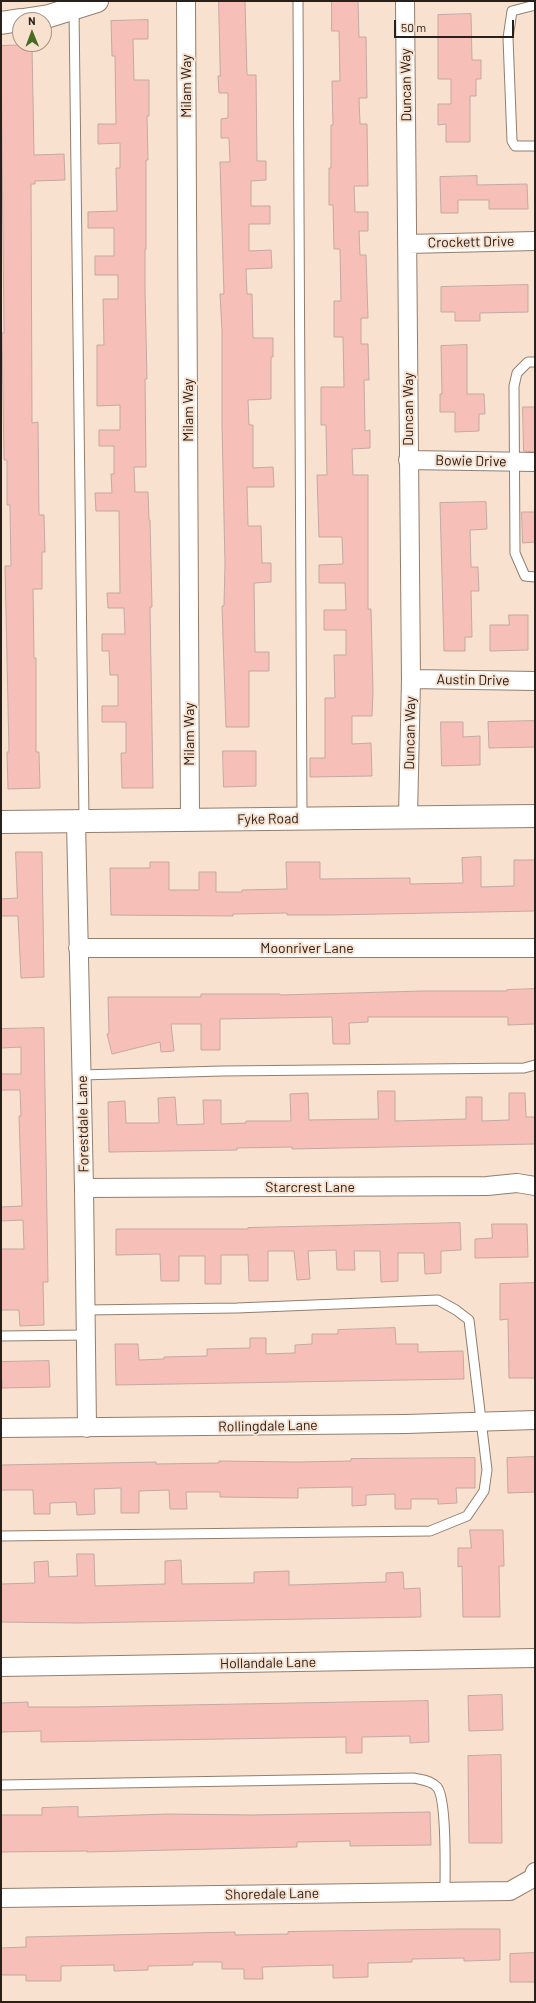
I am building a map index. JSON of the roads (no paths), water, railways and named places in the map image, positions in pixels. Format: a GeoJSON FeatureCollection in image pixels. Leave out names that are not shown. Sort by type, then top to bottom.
{"type":"FeatureCollection","features":[{"type":"Feature","properties":{"kind":"street"},"geometry":{"type":"LineString","coordinates":[[52,14],[74,9],[97,1]]}},
{"type":"Feature","properties":{"kind":"street","name":"Milam Way"},"geometry":{"type":"LineString","coordinates":[[186,1],[190,820]]}},
{"type":"Feature","properties":{"kind":"street","name":"Duncan Way"},"geometry":{"type":"LineString","coordinates":[[405,1],[411,679],[408,817]]}},
{"type":"Feature","properties":{"kind":"street"},"geometry":{"type":"LineString","coordinates":[[1,23],[12,21]]}},
{"type":"Feature","properties":{"kind":"street","name":"Crockett Drive"},"geometry":{"type":"LineString","coordinates":[[408,244],[535,241]]}},
{"type":"Feature","properties":{"kind":"street","name":"Bowie Drive"},"geometry":{"type":"LineString","coordinates":[[408,460],[535,462]]}},
{"type":"Feature","properties":{"kind":"street","name":"Austin Drive"},"geometry":{"type":"LineString","coordinates":[[411,679],[535,681]]}},
{"type":"Feature","properties":{"kind":"street","name":"Fyke Road"},"geometry":{"type":"LineString","coordinates":[[1,822],[535,816]]}},
{"type":"Feature","properties":{"kind":"street","name":"Forestdale Lane"},"geometry":{"type":"LineString","coordinates":[[80,821],[78,948],[84,1188],[87,1428]]}},
{"type":"Feature","properties":{"kind":"street","name":"Moonriver Lane"},"geometry":{"type":"LineString","coordinates":[[78,948],[535,948]]}},
{"type":"Feature","properties":{"kind":"street","name":"Starcrest Lane"},"geometry":{"type":"LineString","coordinates":[[84,1188],[479,1186],[517,1183],[535,1186]]}},
{"type":"Feature","properties":{"kind":"street","name":"Rollingdale Lane"},"geometry":{"type":"LineString","coordinates":[[1,1428],[87,1428],[535,1420]]}},
{"type":"Feature","properties":{"kind":"street","name":"Hollandale Lane"},"geometry":{"type":"LineString","coordinates":[[1,1667],[535,1658]]}},
{"type":"Feature","properties":{"kind":"street","name":"Shoredale Lane"},"geometry":{"type":"LineString","coordinates":[[1,1898],[510,1890],[534,1876]]}},
{"type":"Feature","properties":{"kind":"lane"},"geometry":{"type":"LineString","coordinates":[[298,1],[302,818]]}},
{"type":"Feature","properties":{"kind":"lane"},"geometry":{"type":"LineString","coordinates":[[535,5],[512,12],[508,38],[512,141],[515,146],[535,146]]}},
{"type":"Feature","properties":{"kind":"lane"},"geometry":{"type":"LineString","coordinates":[[74,9],[80,821]]}},
{"type":"Feature","properties":{"kind":"lane"},"geometry":{"type":"LineString","coordinates":[[535,362],[528,362],[518,373],[514,386],[516,553],[525,576],[535,577]]}},
{"type":"Feature","properties":{"kind":"lane"},"geometry":{"type":"LineString","coordinates":[[81,1075],[222,1071],[517,1068],[535,1065]]}},
{"type":"Feature","properties":{"kind":"lane"},"geometry":{"type":"LineString","coordinates":[[1,1536],[430,1531],[467,1516],[484,1492],[487,1470],[480,1422],[470,1320],[438,1300],[237,1308],[85,1310]]}},
{"type":"Feature","properties":{"kind":"lane"},"geometry":{"type":"LineString","coordinates":[[1,1336],[86,1335]]}},
{"type":"Feature","properties":{"kind":"lane"},"geometry":{"type":"LineString","coordinates":[[1,1785],[414,1778],[426,1780],[436,1786],[442,1801],[445,1892]]}}]}
